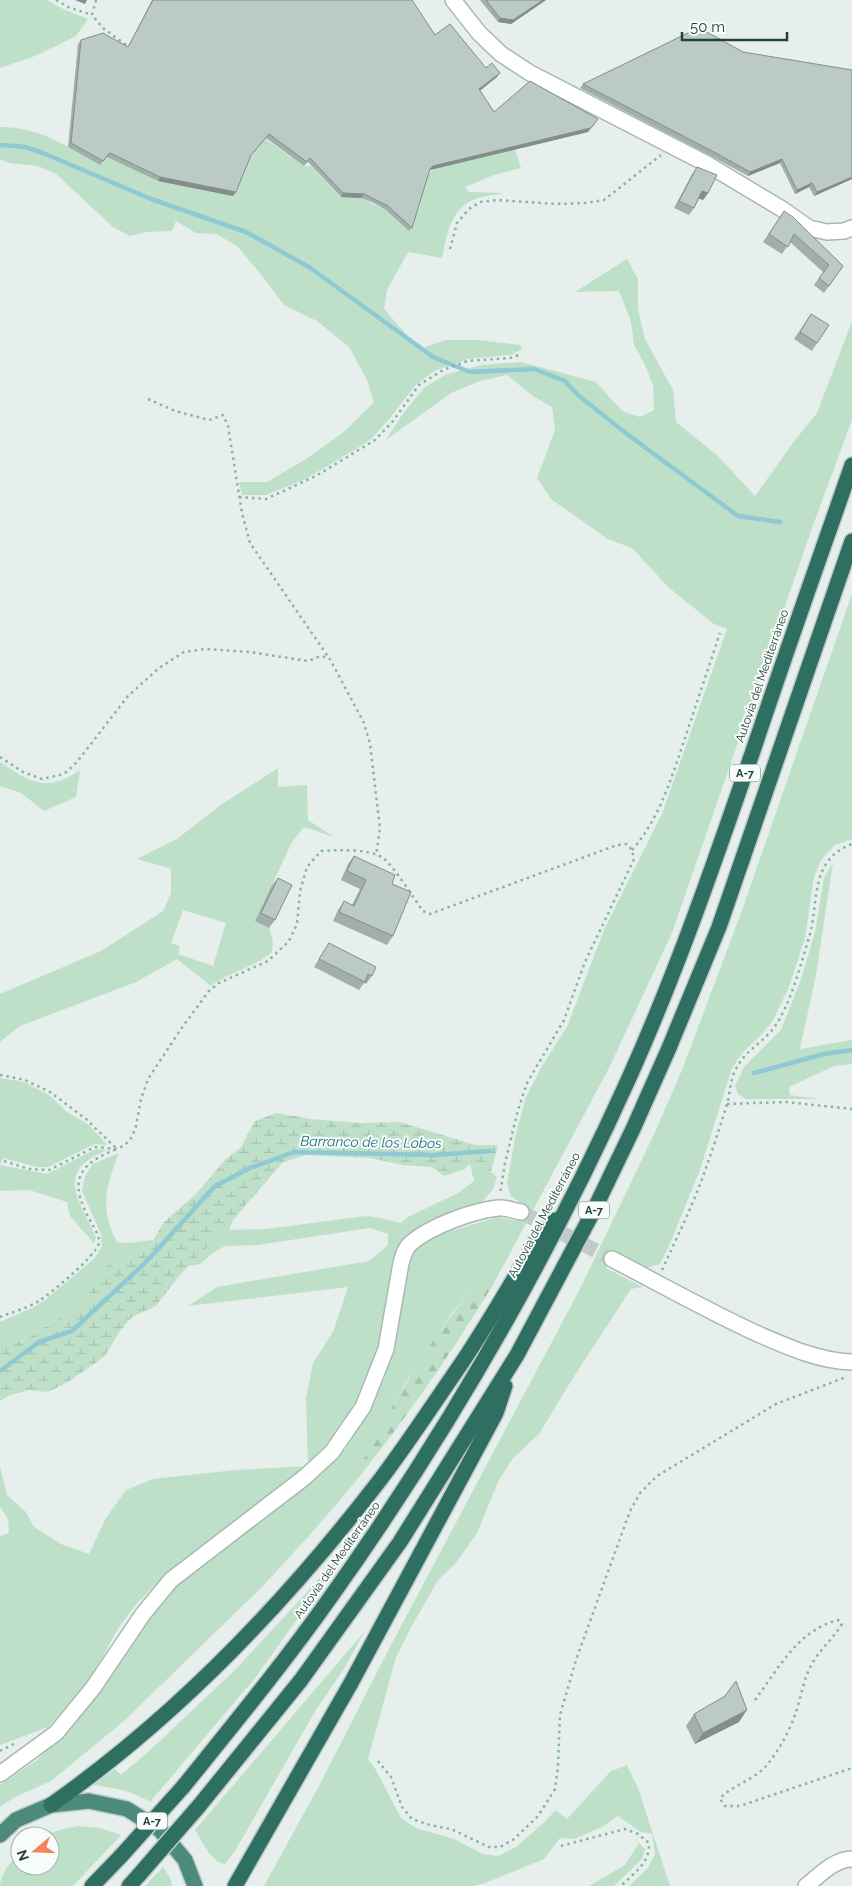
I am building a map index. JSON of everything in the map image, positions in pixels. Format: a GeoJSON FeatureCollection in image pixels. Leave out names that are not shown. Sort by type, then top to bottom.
{"type":"FeatureCollection","features":[{"type":"Feature","properties":{"kind":"highway","name":"Autovía del Mediterráneo"},"geometry":{"type":"LineString","coordinates":[[92,1886],[183,1787],[276,1671],[329,1600],[380,1526],[475,1375],[567,1208],[629,1078],[696,914],[852,465]]}},
{"type":"Feature","properties":{"kind":"highway","name":"A-7"},"geometry":{"type":"LineString","coordinates":[[134,1881],[199,1806],[301,1680],[350,1613],[400,1542],[517,1355],[593,1212],[673,1040],[719,927],[852,542]]}},
{"type":"Feature","properties":{"kind":"highway"},"geometry":{"type":"LineString","coordinates":[[0,1835],[16,1820],[51,1805],[151,1725],[202,1680],[253,1628],[304,1571],[380,1480],[462,1363],[540,1234],[567,1208]]}},
{"type":"Feature","properties":{"kind":"highway"},"geometry":{"type":"LineString","coordinates":[[235,1886],[351,1683],[491,1421],[517,1355]]}},
{"type":"Feature","properties":{"kind":"highway"},"geometry":{"type":"LineString","coordinates":[[51,1805],[89,1801],[127,1809],[160,1830],[185,1860],[195,1886]]}},
{"type":"Feature","properties":{"kind":"street"},"geometry":{"type":"LineString","coordinates":[[453,0],[479,33],[508,58],[530,73],[707,164],[782,209],[809,228],[827,232],[844,231],[852,228]]}},
{"type":"Feature","properties":{"kind":"street"},"geometry":{"type":"LineString","coordinates":[[0,1774],[56,1733],[94,1688],[143,1614],[171,1580],[305,1477],[332,1452],[363,1407],[375,1379],[386,1349],[404,1251],[411,1243],[439,1226],[471,1214],[500,1208],[521,1212]]}},
{"type":"Feature","properties":{"kind":"street"},"geometry":{"type":"LineString","coordinates":[[612,1259],[731,1322],[777,1342],[824,1359],[852,1362]]}},
{"type":"Feature","properties":{"kind":"street"},"geometry":{"type":"LineString","coordinates":[[806,1886],[836,1863],[852,1858]]}},
{"type":"Feature","properties":{"kind":"path"},"geometry":{"type":"LineString","coordinates":[[56,0],[92,15],[103,28],[132,50]]}},
{"type":"Feature","properties":{"kind":"path"},"geometry":{"type":"LineString","coordinates":[[92,15],[96,0]]}},
{"type":"Feature","properties":{"kind":"path"},"geometry":{"type":"LineString","coordinates":[[450,250],[457,223],[469,209],[480,202],[497,200],[585,204],[604,200],[659,158],[668,143]]}},
{"type":"Feature","properties":{"kind":"path"},"geometry":{"type":"LineString","coordinates":[[239,497],[266,499],[316,476],[375,440],[393,421],[419,385],[443,370],[468,361],[510,358],[519,355]]}},
{"type":"Feature","properties":{"kind":"path"},"geometry":{"type":"LineString","coordinates":[[148,399],[175,411],[209,420],[223,414],[228,426],[239,497],[250,543],[330,659],[364,723],[370,744],[380,828],[376,856]]}},
{"type":"Feature","properties":{"kind":"path"},"geometry":{"type":"LineString","coordinates":[[632,850],[641,840],[656,815],[674,770],[720,633]]}},
{"type":"Feature","properties":{"kind":"path"},"geometry":{"type":"LineString","coordinates":[[0,756],[23,772],[42,779],[64,774],[77,762],[128,696],[159,668],[184,652],[205,649],[250,652],[308,661],[321,656],[330,659]]}},
{"type":"Feature","properties":{"kind":"path"},"geometry":{"type":"LineString","coordinates":[[0,1317],[37,1302],[95,1252],[99,1242],[97,1232],[84,1208],[79,1193],[78,1182],[83,1170],[90,1162],[124,1145],[132,1137],[148,1079],[209,991],[219,983],[268,961],[289,941],[297,924],[300,891],[307,867],[321,851],[346,850],[382,858],[423,911],[430,914],[617,845],[627,844],[632,850],[634,859],[602,921],[564,1020],[527,1083],[518,1110],[505,1163],[500,1208]]}},
{"type":"Feature","properties":{"kind":"path"},"geometry":{"type":"LineString","coordinates":[[656,1282],[707,1166],[727,1104],[734,1072],[742,1057],[773,1029],[787,1003],[810,933],[815,910],[815,893],[820,874],[828,860],[852,844]]}},
{"type":"Feature","properties":{"kind":"path"},"geometry":{"type":"LineString","coordinates":[[0,1075],[25,1080],[50,1092],[86,1119],[117,1149]]}},
{"type":"Feature","properties":{"kind":"path"},"geometry":{"type":"LineString","coordinates":[[727,1104],[786,1102],[852,1109]]}},
{"type":"Feature","properties":{"kind":"path"},"geometry":{"type":"LineString","coordinates":[[4,1161],[28,1169],[49,1170],[96,1147],[117,1149]]}},
{"type":"Feature","properties":{"kind":"path"},"geometry":{"type":"LineString","coordinates":[[378,1761],[391,1777],[402,1807],[412,1819],[451,1829],[489,1847],[500,1847],[514,1839],[538,1816],[555,1789],[560,1715],[576,1660],[630,1511],[640,1493],[657,1476],[776,1404],[852,1374]]}},
{"type":"Feature","properties":{"kind":"path"},"geometry":{"type":"LineString","coordinates":[[755,1700],[794,1646],[828,1623],[838,1620],[842,1624],[811,1665],[795,1716],[776,1752],[766,1766],[755,1776],[723,1794],[720,1800],[725,1806],[740,1806],[852,1768]]}},
{"type":"Feature","properties":{"kind":"path"},"geometry":{"type":"LineString","coordinates":[[561,1846],[625,1829],[638,1834],[648,1843],[649,1853],[646,1861],[621,1886]]}},
{"type":"Feature","properties":{"kind":"green space"},"geometry":{"type":"Polygon","coordinates":[[[0,0],[47,0],[88,19],[76,36],[35,56],[0,68],[0,0]]]}},
{"type":"Feature","properties":{"kind":"green space"},"geometry":{"type":"Polygon","coordinates":[[[0,127],[28,130],[40,134],[100,165],[108,156],[158,181],[249,159],[265,139],[304,166],[311,166],[340,197],[361,198],[386,210],[435,168],[515,149],[521,168],[494,175],[465,187],[469,192],[504,193],[477,198],[457,212],[450,227],[442,258],[408,252],[387,290],[384,309],[419,349],[446,340],[477,340],[520,345],[522,349],[511,355],[468,359],[434,371],[415,386],[372,438],[359,447],[306,479],[266,495],[242,495],[239,482],[267,482],[306,459],[345,431],[374,402],[367,380],[349,347],[317,321],[284,305],[237,246],[216,234],[196,233],[176,221],[172,231],[146,232],[130,236],[113,227],[56,174],[38,166],[10,163],[0,159],[0,127]]]}},
{"type":"Feature","properties":{"kind":"green space"},"geometry":{"type":"Polygon","coordinates":[[[627,259],[638,279],[638,310],[645,339],[673,390],[676,422],[718,456],[755,496],[817,413],[852,321],[852,420],[812,528],[672,933],[610,1066],[493,1285],[476,1285],[451,1314],[406,1382],[347,1492],[262,1587],[124,1721],[51,1781],[15,1797],[0,1807],[0,1785],[37,1760],[56,1741],[169,1590],[317,1475],[345,1450],[365,1417],[384,1379],[396,1343],[409,1258],[416,1245],[440,1234],[498,1217],[517,1221],[525,1206],[511,1196],[507,1184],[516,1133],[526,1097],[542,1066],[567,1027],[604,930],[662,814],[727,629],[714,624],[668,587],[632,548],[608,539],[552,500],[537,478],[555,430],[552,407],[533,396],[507,375],[480,381],[451,393],[386,440],[404,412],[425,387],[447,374],[482,365],[521,362],[596,382],[622,411],[640,417],[654,410],[653,385],[634,345],[631,321],[619,291],[575,292],[627,259]]]}},
{"type":"Feature","properties":{"kind":"green space"},"geometry":{"type":"Polygon","coordinates":[[[852,594],[852,839],[835,845],[821,860],[814,877],[805,938],[789,987],[772,1022],[743,1052],[732,1068],[700,1170],[660,1264],[645,1268],[612,1252],[606,1268],[643,1287],[631,1289],[539,1434],[513,1458],[499,1480],[477,1533],[455,1564],[438,1580],[396,1657],[368,1759],[376,1770],[401,1818],[416,1828],[454,1839],[483,1854],[498,1856],[516,1847],[556,1810],[567,1819],[611,1771],[627,1765],[638,1788],[670,1886],[629,1886],[648,1868],[655,1854],[652,1834],[641,1832],[618,1816],[604,1826],[574,1839],[560,1838],[544,1859],[473,1886],[264,1886],[320,1784],[390,1647],[581,1287],[656,1130],[682,1070],[741,913],[852,594]]]}},
{"type":"Feature","properties":{"kind":"green space"},"geometry":{"type":"Polygon","coordinates":[[[0,762],[30,780],[48,783],[68,777],[80,770],[76,797],[44,811],[21,793],[0,786],[0,762]]]}},
{"type":"Feature","properties":{"kind":"green space"},"geometry":{"type":"Polygon","coordinates":[[[278,768],[278,787],[307,785],[308,820],[334,837],[304,827],[292,842],[255,921],[269,928],[273,940],[272,952],[258,962],[211,986],[177,959],[136,982],[20,1026],[0,1042],[0,994],[101,951],[163,911],[171,893],[171,869],[137,859],[177,839],[222,804],[278,768]],[[183,910],[171,943],[180,946],[178,954],[213,966],[226,923],[183,910]]]}},
{"type":"Feature","properties":{"kind":"green space"},"geometry":{"type":"Polygon","coordinates":[[[833,863],[816,975],[800,1049],[852,1040],[852,1064],[834,1066],[789,1087],[790,1095],[820,1099],[746,1099],[738,1094],[735,1086],[744,1067],[781,1030],[802,976],[815,932],[824,877],[833,863]]]}},
{"type":"Feature","properties":{"kind":"green space"},"geometry":{"type":"Polygon","coordinates":[[[0,1078],[24,1082],[49,1095],[67,1112],[89,1125],[107,1145],[95,1144],[48,1167],[37,1167],[3,1158],[0,1165],[0,1078]]]}},
{"type":"Feature","properties":{"kind":"green space"},"geometry":{"type":"Polygon","coordinates":[[[276,1113],[311,1119],[360,1123],[400,1122],[475,1145],[498,1145],[491,1172],[470,1164],[463,1170],[444,1176],[432,1167],[403,1165],[370,1158],[306,1155],[283,1162],[233,1220],[179,1276],[156,1306],[132,1317],[120,1331],[104,1357],[68,1382],[48,1392],[28,1390],[8,1396],[0,1401],[0,1342],[21,1342],[61,1317],[75,1311],[86,1302],[96,1277],[111,1261],[137,1254],[149,1247],[164,1222],[196,1194],[225,1160],[241,1147],[255,1121],[276,1113]]]}},
{"type":"Feature","properties":{"kind":"green space"},"geometry":{"type":"Polygon","coordinates":[[[96,1149],[107,1150],[90,1159],[80,1168],[75,1178],[78,1200],[96,1238],[94,1243],[70,1216],[67,1202],[29,1190],[0,1191],[0,1165],[47,1174],[96,1149]]]}},
{"type":"Feature","properties":{"kind":"green space"},"geometry":{"type":"Polygon","coordinates":[[[119,1153],[106,1198],[106,1208],[111,1230],[117,1242],[128,1243],[153,1240],[149,1247],[137,1254],[111,1261],[96,1277],[86,1302],[75,1311],[61,1317],[21,1342],[0,1342],[0,1322],[45,1300],[95,1258],[102,1246],[101,1234],[82,1191],[85,1176],[93,1164],[119,1153]]]}},
{"type":"Feature","properties":{"kind":"green space"},"geometry":{"type":"Polygon","coordinates":[[[470,1164],[491,1172],[497,1177],[493,1189],[483,1201],[397,1252],[372,1368],[359,1396],[330,1444],[308,1466],[306,1399],[313,1363],[333,1332],[348,1287],[188,1306],[217,1287],[369,1261],[388,1245],[388,1234],[370,1228],[258,1245],[225,1246],[200,1264],[188,1266],[233,1220],[229,1230],[266,1229],[366,1216],[401,1223],[408,1217],[458,1193],[474,1181],[470,1164]]]}},
{"type":"Feature","properties":{"kind":"green space"},"geometry":{"type":"Polygon","coordinates":[[[476,1285],[493,1285],[424,1391],[347,1492],[390,1411],[421,1358],[476,1285]]]}},
{"type":"Feature","properties":{"kind":"green space"},"geometry":{"type":"Polygon","coordinates":[[[308,1466],[161,1579],[137,1603],[119,1627],[93,1674],[48,1727],[0,1745],[0,1536],[9,1533],[8,1519],[0,1507],[0,1467],[7,1495],[26,1512],[34,1527],[61,1544],[89,1554],[106,1518],[126,1490],[153,1479],[236,1470],[308,1466]]]}},
{"type":"Feature","properties":{"kind":"green space"},"geometry":{"type":"Polygon","coordinates":[[[349,1547],[255,1678],[150,1802],[130,1793],[93,1785],[115,1769],[121,1775],[147,1753],[236,1669],[339,1555],[349,1547]]]}},
{"type":"Feature","properties":{"kind":"green space"},"geometry":{"type":"Polygon","coordinates":[[[365,1631],[345,1667],[314,1713],[235,1851],[225,1864],[215,1860],[195,1830],[365,1631]]]}},
{"type":"Feature","properties":{"kind":"green space"},"geometry":{"type":"Polygon","coordinates":[[[78,1826],[100,1828],[121,1835],[73,1886],[0,1886],[4,1872],[10,1863],[10,1876],[60,1876],[60,1830],[78,1826]]]}},
{"type":"Feature","properties":{"kind":"green space"},"geometry":{"type":"Polygon","coordinates":[[[639,1843],[645,1849],[642,1859],[614,1886],[589,1886],[625,1865],[639,1843]]]}},
{"type":"Feature","properties":{"kind":"green space"},"geometry":{"type":"Polygon","coordinates":[[[163,1867],[170,1878],[172,1886],[145,1886],[163,1867]]]}},
{"type":"Feature","properties":{"kind":"building"},"geometry":{"type":"Polygon","coordinates":[[[153,0],[412,0],[435,35],[450,24],[486,68],[492,63],[500,73],[479,89],[494,112],[530,81],[598,119],[591,128],[433,166],[430,169],[412,228],[388,206],[364,194],[343,193],[310,158],[307,162],[269,134],[251,155],[236,192],[160,177],[110,153],[103,161],[71,143],[81,40],[103,33],[128,47],[153,0]]]}},
{"type":"Feature","properties":{"kind":"building"},"geometry":{"type":"Polygon","coordinates":[[[486,0],[543,0],[513,20],[500,18],[486,0]]]}},
{"type":"Feature","properties":{"kind":"building"},"geometry":{"type":"Polygon","coordinates":[[[705,31],[743,52],[852,70],[852,177],[817,192],[812,183],[797,190],[782,159],[750,172],[583,84],[690,32],[705,31]]]}},
{"type":"Feature","properties":{"kind":"building"},"geometry":{"type":"Polygon","coordinates":[[[697,167],[717,175],[708,193],[702,191],[694,208],[679,201],[697,167]]]}},
{"type":"Feature","properties":{"kind":"building"},"geometry":{"type":"Polygon","coordinates":[[[784,211],[793,217],[843,266],[829,286],[819,278],[829,265],[794,234],[788,247],[769,234],[784,211]]]}},
{"type":"Feature","properties":{"kind":"building"},"geometry":{"type":"Polygon","coordinates":[[[811,314],[829,325],[817,343],[800,332],[811,314]]]}},
{"type":"Feature","properties":{"kind":"building"},"geometry":{"type":"Polygon","coordinates":[[[354,856],[395,875],[392,884],[411,892],[393,936],[339,912],[344,901],[354,906],[366,880],[347,871],[354,856]]]}},
{"type":"Feature","properties":{"kind":"building"},"geometry":{"type":"Polygon","coordinates":[[[278,878],[292,885],[275,920],[261,913],[278,878]]]}},
{"type":"Feature","properties":{"kind":"building"},"geometry":{"type":"Polygon","coordinates":[[[329,943],[376,967],[372,976],[368,974],[365,982],[319,959],[329,943]]]}},
{"type":"Feature","properties":{"kind":"building"},"geometry":{"type":"Polygon","coordinates":[[[736,1681],[747,1710],[703,1733],[694,1714],[725,1696],[736,1681]]]}},
{"type":"Feature","properties":{"kind":"waterway"},"geometry":{"type":"LineString","coordinates":[[0,145],[25,147],[43,153],[151,199],[246,232],[309,267],[433,357],[470,372],[534,369],[565,381],[579,396],[627,434],[738,516],[780,522]]}},
{"type":"Feature","properties":{"kind":"waterway","name":"Barranco de los Lobos"},"geometry":{"type":"LineString","coordinates":[[754,1073],[824,1054],[852,1050]]}},
{"type":"Feature","properties":{"kind":"waterway","name":"Barranco de los Lobos"},"geometry":{"type":"LineString","coordinates":[[0,1371],[39,1342],[72,1331],[146,1262],[215,1186],[250,1168],[294,1152],[434,1155],[490,1151]]}},
{"type":"Feature","properties":{"kind":"tunnel"},"geometry":{"type":"LineString","coordinates":[[521,1212],[612,1259]]}}]}
